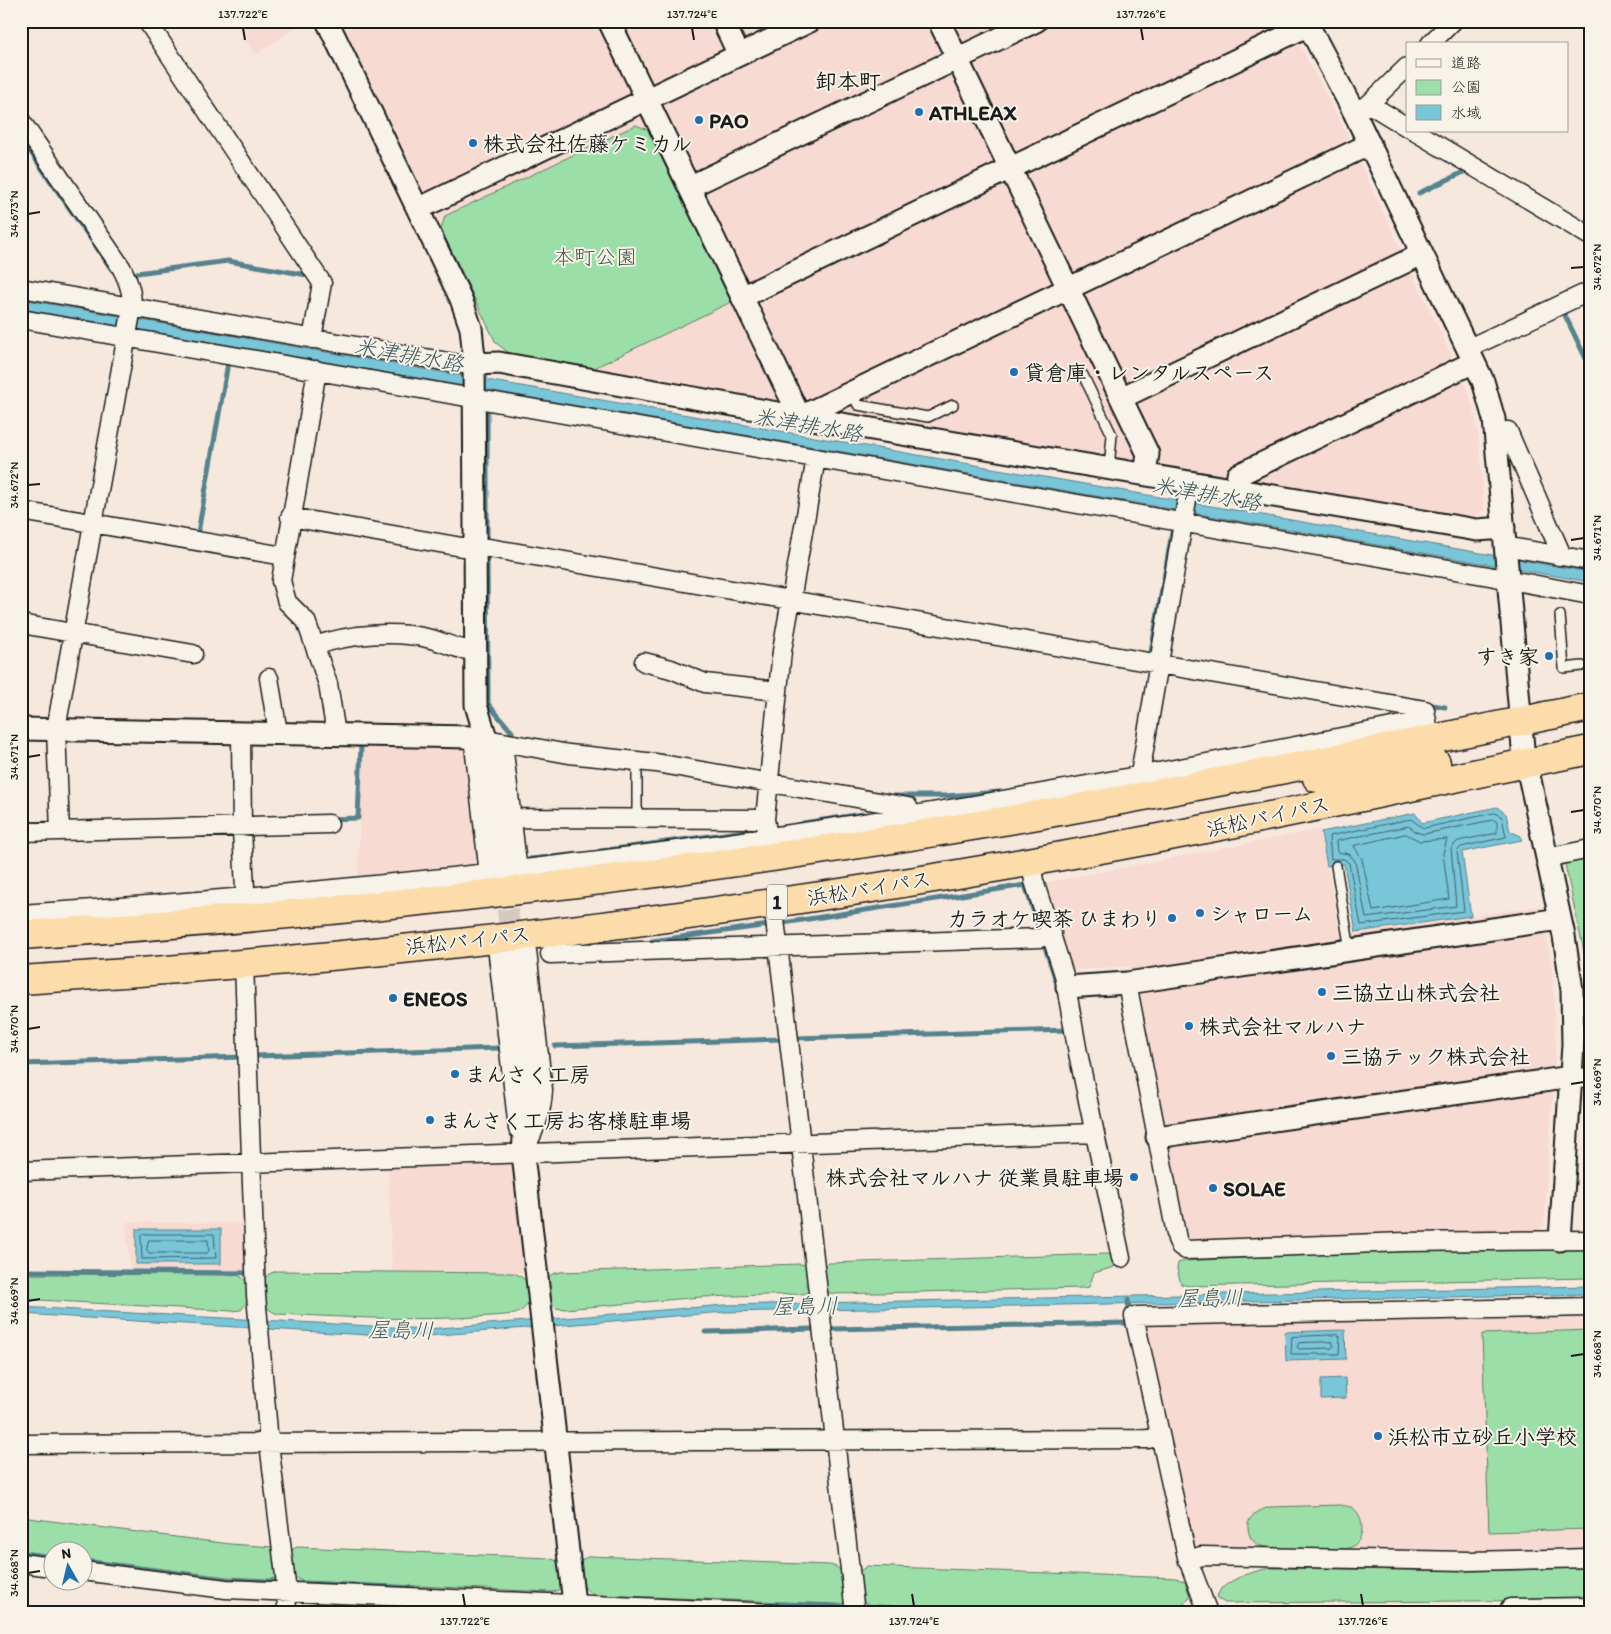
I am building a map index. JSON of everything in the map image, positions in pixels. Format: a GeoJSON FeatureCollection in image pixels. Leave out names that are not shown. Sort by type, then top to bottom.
{"type":"FeatureCollection","features":[{"type":"Feature","properties":{"kind":"highway","name":"浜松バイパス"},"geometry":{"type":"LineString","coordinates":[[21,980],[515,945],[1031,862],[1160,838],[1522,742],[1590,707]]}},
{"type":"Feature","properties":{"kind":"highway"},"geometry":{"type":"LineString","coordinates":[[1204,785],[1290,781],[1412,768],[1502,750],[1522,742],[1590,726]]}},
{"type":"Feature","properties":{"kind":"highway","name":"浜松バイパス"},"geometry":{"type":"LineString","coordinates":[[21,935],[504,877],[680,870],[906,837],[1204,785],[1429,730],[1590,750]]}},
{"type":"Feature","properties":{"kind":"street"},"geometry":{"type":"LineString","coordinates":[[147,21],[322,283],[312,339]]}},
{"type":"Feature","properties":{"kind":"street"},"geometry":{"type":"LineString","coordinates":[[328,21],[467,314],[474,343],[476,705],[512,818],[504,877]]}},
{"type":"Feature","properties":{"kind":"street"},"geometry":{"type":"LineString","coordinates":[[609,21],[800,417]]}},
{"type":"Feature","properties":{"kind":"street"},"geometry":{"type":"LineString","coordinates":[[722,21],[739,55]]}},
{"type":"Feature","properties":{"kind":"street"},"geometry":{"type":"LineString","coordinates":[[418,209],[810,21]]}},
{"type":"Feature","properties":{"kind":"street"},"geometry":{"type":"LineString","coordinates":[[939,21],[1148,454],[1145,474]]}},
{"type":"Feature","properties":{"kind":"street"},"geometry":{"type":"LineString","coordinates":[[689,187],[1036,21]]}},
{"type":"Feature","properties":{"kind":"street"},"geometry":{"type":"LineString","coordinates":[[1432,42],[1453,21]]}},
{"type":"Feature","properties":{"kind":"street"},"geometry":{"type":"LineString","coordinates":[[742,297],[1308,23],[1362,108],[1370,144],[1470,356],[1489,400],[1496,433],[1522,742],[1560,920],[1572,990],[1580,1077],[1560,1240]]}},
{"type":"Feature","properties":{"kind":"street"},"geometry":{"type":"LineString","coordinates":[[1362,108],[1406,68]]}},
{"type":"Feature","properties":{"kind":"street"},"geometry":{"type":"LineString","coordinates":[[1362,108],[1406,127]]}},
{"type":"Feature","properties":{"kind":"street"},"geometry":{"type":"LineString","coordinates":[[21,121],[121,267],[130,286],[131,310],[127,335],[56,729],[60,831]]}},
{"type":"Feature","properties":{"kind":"street"},"geometry":{"type":"LineString","coordinates":[[1416,132],[1590,236]]}},
{"type":"Feature","properties":{"kind":"street"},"geometry":{"type":"LineString","coordinates":[[800,417],[1370,144]]}},
{"type":"Feature","properties":{"kind":"street"},"geometry":{"type":"LineString","coordinates":[[1121,398],[1422,254]]}},
{"type":"Feature","properties":{"kind":"street"},"geometry":{"type":"LineString","coordinates":[[21,288],[131,310],[460,364],[474,366],[498,363],[800,417],[1110,458],[1145,474],[1188,489],[1236,490],[1478,530],[1504,528]]}},
{"type":"Feature","properties":{"kind":"street"},"geometry":{"type":"LineString","coordinates":[[1236,490],[1238,475],[1470,356],[1590,291]]}},
{"type":"Feature","properties":{"kind":"street"},"geometry":{"type":"LineString","coordinates":[[21,319],[127,335],[816,458],[1183,519],[1508,578],[1590,596]]}},
{"type":"Feature","properties":{"kind":"street"},"geometry":{"type":"LineString","coordinates":[[316,370],[290,517],[281,581],[287,602],[306,621],[315,646],[328,684],[336,734]]}},
{"type":"Feature","properties":{"kind":"street"},"geometry":{"type":"LineString","coordinates":[[1496,433],[1508,431],[1560,551],[1560,556]]}},
{"type":"Feature","properties":{"kind":"street"},"geometry":{"type":"LineString","coordinates":[[768,837],[765,819],[778,691],[791,600],[816,458]]}},
{"type":"Feature","properties":{"kind":"street"},"geometry":{"type":"LineString","coordinates":[[1142,776],[1141,768],[1188,489]]}},
{"type":"Feature","properties":{"kind":"street"},"geometry":{"type":"LineString","coordinates":[[21,511],[284,556]]}},
{"type":"Feature","properties":{"kind":"street"},"geometry":{"type":"LineString","coordinates":[[290,517],[462,547],[489,548],[1425,710],[1429,730],[1142,776],[910,816],[504,877]]}},
{"type":"Feature","properties":{"kind":"street"},"geometry":{"type":"LineString","coordinates":[[1505,550],[1516,548],[1590,561]]}},
{"type":"Feature","properties":{"kind":"street"},"geometry":{"type":"LineString","coordinates":[[21,624],[193,654]]}},
{"type":"Feature","properties":{"kind":"street"},"geometry":{"type":"LineString","coordinates":[[315,646],[357,636],[379,635],[430,638],[463,651],[476,651]]}},
{"type":"Feature","properties":{"kind":"street"},"geometry":{"type":"LineString","coordinates":[[644,662],[704,683],[778,691]]}},
{"type":"Feature","properties":{"kind":"street"},"geometry":{"type":"LineString","coordinates":[[269,678],[278,733]]}},
{"type":"Feature","properties":{"kind":"street"},"geometry":{"type":"LineString","coordinates":[[21,729],[240,734],[336,734],[487,740],[578,756],[638,760],[908,807],[910,816]]}},
{"type":"Feature","properties":{"kind":"street"},"geometry":{"type":"LineString","coordinates":[[21,914],[246,907],[240,734]]}},
{"type":"Feature","properties":{"kind":"street"},"geometry":{"type":"LineString","coordinates":[[487,740],[490,751],[504,877]]}},
{"type":"Feature","properties":{"kind":"street"},"geometry":{"type":"LineString","coordinates":[[512,818],[637,820],[765,819]]}},
{"type":"Feature","properties":{"kind":"street"},"geometry":{"type":"LineString","coordinates":[[21,832],[329,824]]}},
{"type":"Feature","properties":{"kind":"street"},"geometry":{"type":"LineString","coordinates":[[1546,858],[1590,849]]}},
{"type":"Feature","properties":{"kind":"street"},"geometry":{"type":"LineString","coordinates":[[1031,862],[1034,881],[1067,987],[1094,1133],[1121,1258]]}},
{"type":"Feature","properties":{"kind":"street"},"geometry":{"type":"LineString","coordinates":[[773,902],[855,1613]]}},
{"type":"Feature","properties":{"kind":"street"},"geometry":{"type":"LineString","coordinates":[[1067,987],[1127,983],[1560,920]]}},
{"type":"Feature","properties":{"kind":"street"},"geometry":{"type":"LineString","coordinates":[[550,954],[1040,938],[1052,934]]}},
{"type":"Feature","properties":{"kind":"street"},"geometry":{"type":"LineString","coordinates":[[575,1609],[523,1154],[528,1091],[515,945],[581,953]]}},
{"type":"Feature","properties":{"kind":"street"},"geometry":{"type":"LineString","coordinates":[[244,963],[257,1314],[287,1613]]}},
{"type":"Feature","properties":{"kind":"street"},"geometry":{"type":"LineString","coordinates":[[1127,983],[1177,1239],[1180,1246],[1186,1250],[1404,1242],[1590,1240]]}},
{"type":"Feature","properties":{"kind":"street"},"geometry":{"type":"LineString","coordinates":[[1157,1137],[1580,1077]]}},
{"type":"Feature","properties":{"kind":"street"},"geometry":{"type":"LineString","coordinates":[[21,1170],[801,1145],[1094,1133]]}},
{"type":"Feature","properties":{"kind":"street"},"geometry":{"type":"LineString","coordinates":[[1208,1613],[1188,1561],[1134,1316],[1590,1307]]}},
{"type":"Feature","properties":{"kind":"street"},"geometry":{"type":"LineString","coordinates":[[21,1444],[1148,1439],[1160,1436]]}},
{"type":"Feature","properties":{"kind":"street"},"geometry":{"type":"LineString","coordinates":[[1188,1561],[1201,1556],[1469,1562],[1590,1558]]}},
{"type":"Feature","properties":{"kind":"street"},"geometry":{"type":"LineString","coordinates":[[21,1563],[42,1566]]}},
{"type":"Feature","properties":{"kind":"street"},"geometry":{"type":"LineString","coordinates":[[92,1572],[226,1590],[575,1609],[774,1613]]}},
{"type":"Feature","properties":{"kind":"street"},"geometry":{"type":"LineString","coordinates":[[1510,1613],[1510,1608],[1590,1607]]}},
{"type":"Feature","properties":{"kind":"lane"},"geometry":{"type":"LineString","coordinates":[[1083,375],[1112,435],[1110,458]]}},
{"type":"Feature","properties":{"kind":"lane"},"geometry":{"type":"LineString","coordinates":[[852,392],[858,405],[928,417],[954,405]]}},
{"type":"Feature","properties":{"kind":"lane"},"geometry":{"type":"LineString","coordinates":[[1560,615],[1564,668],[1582,666]]}},
{"type":"Feature","properties":{"kind":"lane"},"geometry":{"type":"LineString","coordinates":[[637,820],[638,760]]}},
{"type":"Feature","properties":{"kind":"lane"},"geometry":{"type":"LineString","coordinates":[[1336,866],[1350,950]]}},
{"type":"Feature","properties":{"kind":"shaded area"},"geometry":{"type":"Polygon","coordinates":[[[233,21],[306,21],[255,55],[233,21]]]}},
{"type":"Feature","properties":{"kind":"shaded area"},"geometry":{"type":"Polygon","coordinates":[[[341,21],[1287,21],[1339,119],[1467,388],[1473,405],[1479,440],[1484,509],[1475,517],[802,405],[509,353],[496,343],[341,21]]]}},
{"type":"Feature","properties":{"kind":"shaded area"},"geometry":{"type":"Polygon","coordinates":[[[362,743],[464,745],[469,749],[481,859],[478,863],[358,876],[362,743]]]}},
{"type":"Feature","properties":{"kind":"shaded area"},"geometry":{"type":"Polygon","coordinates":[[[1321,829],[1340,935],[1540,906],[1552,965],[1556,1044],[1544,1225],[1535,1234],[1194,1246],[1183,1237],[1130,966],[1071,970],[1045,889],[1049,882],[1321,829]]]}},
{"type":"Feature","properties":{"kind":"shaded area"},"geometry":{"type":"Polygon","coordinates":[[[511,1159],[515,1163],[528,1273],[392,1272],[388,1163],[511,1159]]]}},
{"type":"Feature","properties":{"kind":"shaded area"},"geometry":{"type":"Polygon","coordinates":[[[126,1222],[246,1223],[248,1272],[130,1271],[126,1222]]]}},
{"type":"Feature","properties":{"kind":"shaded area","name":"浜松市立砂丘小学校"},"geometry":{"type":"Polygon","coordinates":[[[1590,1312],[1590,1552],[1469,1556],[1191,1550],[1141,1321],[1590,1312]]]}},
{"type":"Feature","properties":{"kind":"green space","name":"本町公園"},"geometry":{"type":"Polygon","coordinates":[[[636,125],[648,130],[731,302],[594,368],[509,353],[496,343],[441,229],[445,216],[636,125]]]}},
{"type":"Feature","properties":{"kind":"green space"},"geometry":{"type":"Polygon","coordinates":[[[1590,855],[1590,960],[1586,961],[1564,860],[1590,855]]]}},
{"type":"Feature","properties":{"kind":"green space"},"geometry":{"type":"Polygon","coordinates":[[[1590,1248],[1590,1278],[1188,1286],[1181,1284],[1177,1269],[1178,1263],[1184,1261],[1404,1250],[1590,1248]]]}},
{"type":"Feature","properties":{"kind":"green space"},"geometry":{"type":"Polygon","coordinates":[[[1112,1255],[1114,1267],[1094,1273],[1089,1287],[1084,1288],[834,1294],[827,1292],[821,1269],[829,1263],[1112,1255]]]}},
{"type":"Feature","properties":{"kind":"green space"},"geometry":{"type":"Polygon","coordinates":[[[806,1265],[813,1287],[809,1292],[802,1294],[701,1297],[565,1309],[556,1308],[550,1303],[547,1279],[552,1274],[560,1272],[806,1265]]]}},
{"type":"Feature","properties":{"kind":"green space"},"geometry":{"type":"Polygon","coordinates":[[[276,1271],[513,1273],[525,1281],[530,1293],[526,1305],[515,1314],[397,1319],[278,1314],[265,1305],[263,1296],[263,1280],[269,1274],[276,1271]]]}},
{"type":"Feature","properties":{"kind":"green space"},"geometry":{"type":"Polygon","coordinates":[[[21,1274],[235,1275],[245,1280],[248,1295],[247,1301],[241,1310],[232,1311],[21,1299],[21,1274]]]}},
{"type":"Feature","properties":{"kind":"green space"},"geometry":{"type":"Polygon","coordinates":[[[1590,1330],[1590,1529],[1489,1532],[1482,1334],[1590,1330]]]}},
{"type":"Feature","properties":{"kind":"green space"},"geometry":{"type":"Polygon","coordinates":[[[1340,1505],[1351,1507],[1356,1511],[1361,1522],[1362,1528],[1359,1540],[1349,1548],[1318,1550],[1264,1547],[1252,1540],[1249,1534],[1248,1524],[1251,1517],[1270,1507],[1340,1505]]]}},
{"type":"Feature","properties":{"kind":"green space"},"geometry":{"type":"Polygon","coordinates":[[[21,1517],[230,1544],[274,1547],[280,1573],[275,1578],[268,1579],[227,1577],[92,1560],[92,1542],[42,1542],[42,1554],[21,1551],[21,1517]]]}},
{"type":"Feature","properties":{"kind":"green space"},"geometry":{"type":"Polygon","coordinates":[[[297,1547],[548,1558],[555,1560],[560,1565],[562,1587],[557,1591],[550,1592],[304,1581],[292,1574],[290,1567],[288,1552],[297,1547]]]}},
{"type":"Feature","properties":{"kind":"green space"},"geometry":{"type":"Polygon","coordinates":[[[590,1556],[830,1565],[843,1573],[848,1598],[844,1603],[837,1604],[596,1595],[584,1587],[580,1574],[579,1563],[590,1556]]]}},
{"type":"Feature","properties":{"kind":"green space"},"geometry":{"type":"Polygon","coordinates":[[[867,1566],[1176,1578],[1185,1582],[1190,1596],[1184,1604],[1162,1613],[1074,1613],[873,1605],[863,1601],[857,1590],[856,1574],[867,1566]]]}},
{"type":"Feature","properties":{"kind":"green space"},"geometry":{"type":"Polygon","coordinates":[[[1273,1568],[1469,1571],[1590,1568],[1590,1600],[1225,1603],[1217,1598],[1219,1592],[1231,1581],[1249,1573],[1273,1568]]]}},
{"type":"Feature","properties":{"kind":"water"},"geometry":{"type":"Polygon","coordinates":[[[21,299],[1590,572],[1590,582],[21,309],[21,299]]]}},
{"type":"Feature","properties":{"kind":"water"},"geometry":{"type":"Polygon","coordinates":[[[1497,807],[1506,814],[1510,831],[1521,836],[1522,840],[1462,852],[1471,916],[1356,932],[1344,864],[1327,866],[1321,832],[1415,813],[1422,823],[1497,807]]]}},
{"type":"Feature","properties":{"kind":"water"},"geometry":{"type":"Polygon","coordinates":[[[136,1229],[221,1229],[221,1264],[136,1264],[136,1229]]]}},
{"type":"Feature","properties":{"kind":"water","name":"屋島川"},"geometry":{"type":"Polygon","coordinates":[[[1590,1286],[1590,1294],[725,1312],[427,1336],[367,1335],[21,1314],[21,1307],[427,1329],[725,1305],[1590,1286]]]}},
{"type":"Feature","properties":{"kind":"water"},"geometry":{"type":"Polygon","coordinates":[[[1345,1330],[1346,1359],[1286,1361],[1285,1332],[1345,1330]]]}},
{"type":"Feature","properties":{"kind":"water"},"geometry":{"type":"Polygon","coordinates":[[[1345,1378],[1346,1398],[1321,1399],[1321,1379],[1345,1378]]]}},
{"type":"Feature","properties":{"kind":"waterway"},"geometry":{"type":"LineString","coordinates":[[21,138],[112,270]]}},
{"type":"Feature","properties":{"kind":"waterway"},"geometry":{"type":"LineString","coordinates":[[1419,193],[1466,171],[1470,173]]}},
{"type":"Feature","properties":{"kind":"waterway"},"geometry":{"type":"LineString","coordinates":[[137,273],[228,261],[307,275]]}},
{"type":"Feature","properties":{"kind":"waterway"},"geometry":{"type":"LineString","coordinates":[[1562,309],[1590,367]]}},
{"type":"Feature","properties":{"kind":"waterway"},"geometry":{"type":"LineString","coordinates":[[197,538],[228,363]]}},
{"type":"Feature","properties":{"kind":"waterway"},"geometry":{"type":"LineString","coordinates":[[487,410],[487,543]]}},
{"type":"Feature","properties":{"kind":"waterway"},"geometry":{"type":"LineString","coordinates":[[1150,658],[1173,527]]}},
{"type":"Feature","properties":{"kind":"waterway"},"geometry":{"type":"LineString","coordinates":[[487,551],[488,704],[512,732]]}},
{"type":"Feature","properties":{"kind":"waterway"},"geometry":{"type":"LineString","coordinates":[[1426,704],[1445,707]]}},
{"type":"Feature","properties":{"kind":"waterway"},"geometry":{"type":"LineString","coordinates":[[329,819],[358,818],[361,745],[356,745]]}},
{"type":"Feature","properties":{"kind":"waterway"},"geometry":{"type":"LineString","coordinates":[[893,796],[945,796],[1000,792]]}},
{"type":"Feature","properties":{"kind":"waterway"},"geometry":{"type":"LineString","coordinates":[[803,823],[863,814]]}},
{"type":"Feature","properties":{"kind":"waterway"},"geometry":{"type":"LineString","coordinates":[[600,851],[761,829]]}},
{"type":"Feature","properties":{"kind":"waterway"},"geometry":{"type":"LineString","coordinates":[[530,859],[579,854]]}},
{"type":"Feature","properties":{"kind":"waterway"},"geometry":{"type":"LineString","coordinates":[[783,923],[1025,885],[1040,931]]}},
{"type":"Feature","properties":{"kind":"waterway"},"geometry":{"type":"LineString","coordinates":[[652,941],[769,925]]}},
{"type":"Feature","properties":{"kind":"waterway"},"geometry":{"type":"LineString","coordinates":[[1044,944],[1058,987]]}},
{"type":"Feature","properties":{"kind":"waterway"},"geometry":{"type":"LineString","coordinates":[[795,1038],[1068,1030]]}},
{"type":"Feature","properties":{"kind":"waterway"},"geometry":{"type":"LineString","coordinates":[[555,1046],[784,1039]]}},
{"type":"Feature","properties":{"kind":"waterway"},"geometry":{"type":"LineString","coordinates":[[256,1056],[499,1048]]}},
{"type":"Feature","properties":{"kind":"waterway"},"geometry":{"type":"LineString","coordinates":[[21,1064],[243,1057]]}},
{"type":"Feature","properties":{"kind":"waterway"},"geometry":{"type":"LineString","coordinates":[[21,1271],[249,1273]]}},
{"type":"Feature","properties":{"kind":"waterway"},"geometry":{"type":"LineString","coordinates":[[1128,1300],[1129,1309]]}},
{"type":"Feature","properties":{"kind":"waterway","name":"屋島川"},"geometry":{"type":"LineString","coordinates":[[831,1329],[1129,1323]]}},
{"type":"Feature","properties":{"kind":"waterway","name":"屋島川"},"geometry":{"type":"LineString","coordinates":[[705,1332],[814,1329]]}},
{"type":"Feature","properties":{"kind":"waterway"},"geometry":{"type":"LineString","coordinates":[[21,1553],[42,1556]]}},
{"type":"Feature","properties":{"kind":"waterway"},"geometry":{"type":"LineString","coordinates":[[92,1562],[227,1580],[279,1582]]}},
{"type":"Feature","properties":{"kind":"waterway"},"geometry":{"type":"LineString","coordinates":[[293,1583],[413,1588]]}},
{"type":"Feature","properties":{"kind":"waterway"},"geometry":{"type":"LineString","coordinates":[[770,1604],[848,1607]]}},
{"type":"Feature","properties":{"kind":"waterway"},"geometry":{"type":"LineString","coordinates":[[860,1607],[1006,1613]]}},
{"type":"Feature","properties":{"kind":"waterway"},"geometry":{"type":"LineString","coordinates":[[1186,1613],[1199,1610],[1198,1607]]}},
{"type":"Feature","properties":{"kind":"tunnel"},"geometry":{"type":"LineString","coordinates":[[504,877],[512,951]]}},
{"type":"Feature","properties":{"kind":"place","name":"ATHLEAX"},"geometry":{"type":"Point","coordinates":[919,112]}},
{"type":"Feature","properties":{"kind":"place","name":"PAO"},"geometry":{"type":"Point","coordinates":[699,120]}},
{"type":"Feature","properties":{"kind":"place","name":"株式会社佐藤ケミカル"},"geometry":{"type":"Point","coordinates":[473,143]}},
{"type":"Feature","properties":{"kind":"place","name":"貸倉庫・レンタルスペース"},"geometry":{"type":"Point","coordinates":[1014,372]}},
{"type":"Feature","properties":{"kind":"place","name":"すき家"},"geometry":{"type":"Point","coordinates":[1549,656]}},
{"type":"Feature","properties":{"kind":"place","name":"シャローム"},"geometry":{"type":"Point","coordinates":[1200,913]}},
{"type":"Feature","properties":{"kind":"place","name":"カラオケ喫茶 ひまわり"},"geometry":{"type":"Point","coordinates":[1172,918]}},
{"type":"Feature","properties":{"kind":"place","name":"三協立山株式会社"},"geometry":{"type":"Point","coordinates":[1322,992]}},
{"type":"Feature","properties":{"kind":"place","name":"ENEOS"},"geometry":{"type":"Point","coordinates":[393,998]}},
{"type":"Feature","properties":{"kind":"place","name":"株式会社マルハナ"},"geometry":{"type":"Point","coordinates":[1189,1026]}},
{"type":"Feature","properties":{"kind":"place","name":"三協テック株式会社"},"geometry":{"type":"Point","coordinates":[1331,1056]}},
{"type":"Feature","properties":{"kind":"place","name":"まんさく工房"},"geometry":{"type":"Point","coordinates":[455,1074]}},
{"type":"Feature","properties":{"kind":"place","name":"まんさく工房お客様駐車場"},"geometry":{"type":"Point","coordinates":[430,1120]}},
{"type":"Feature","properties":{"kind":"place","name":"株式会社マルハナ 従業員駐車場"},"geometry":{"type":"Point","coordinates":[1134,1177]}},
{"type":"Feature","properties":{"kind":"place","name":"SOLAE"},"geometry":{"type":"Point","coordinates":[1213,1188]}},
{"type":"Feature","properties":{"kind":"place","name":"浜松市立砂丘小学校"},"geometry":{"type":"Point","coordinates":[1378,1436]}},
{"type":"Feature","properties":{"kind":"district","name":"卸本町"},"geometry":{"type":"Point","coordinates":[848,81]}},
{"type":"Feature","properties":{"kind":"water label","name":"米津排水路"},"geometry":{"type":"Point","coordinates":[409,355]}},
{"type":"Feature","properties":{"kind":"water label","name":"米津排水路"},"geometry":{"type":"Point","coordinates":[808,425]}},
{"type":"Feature","properties":{"kind":"water label","name":"米津排水路"},"geometry":{"type":"Point","coordinates":[1207,494]}}]}
